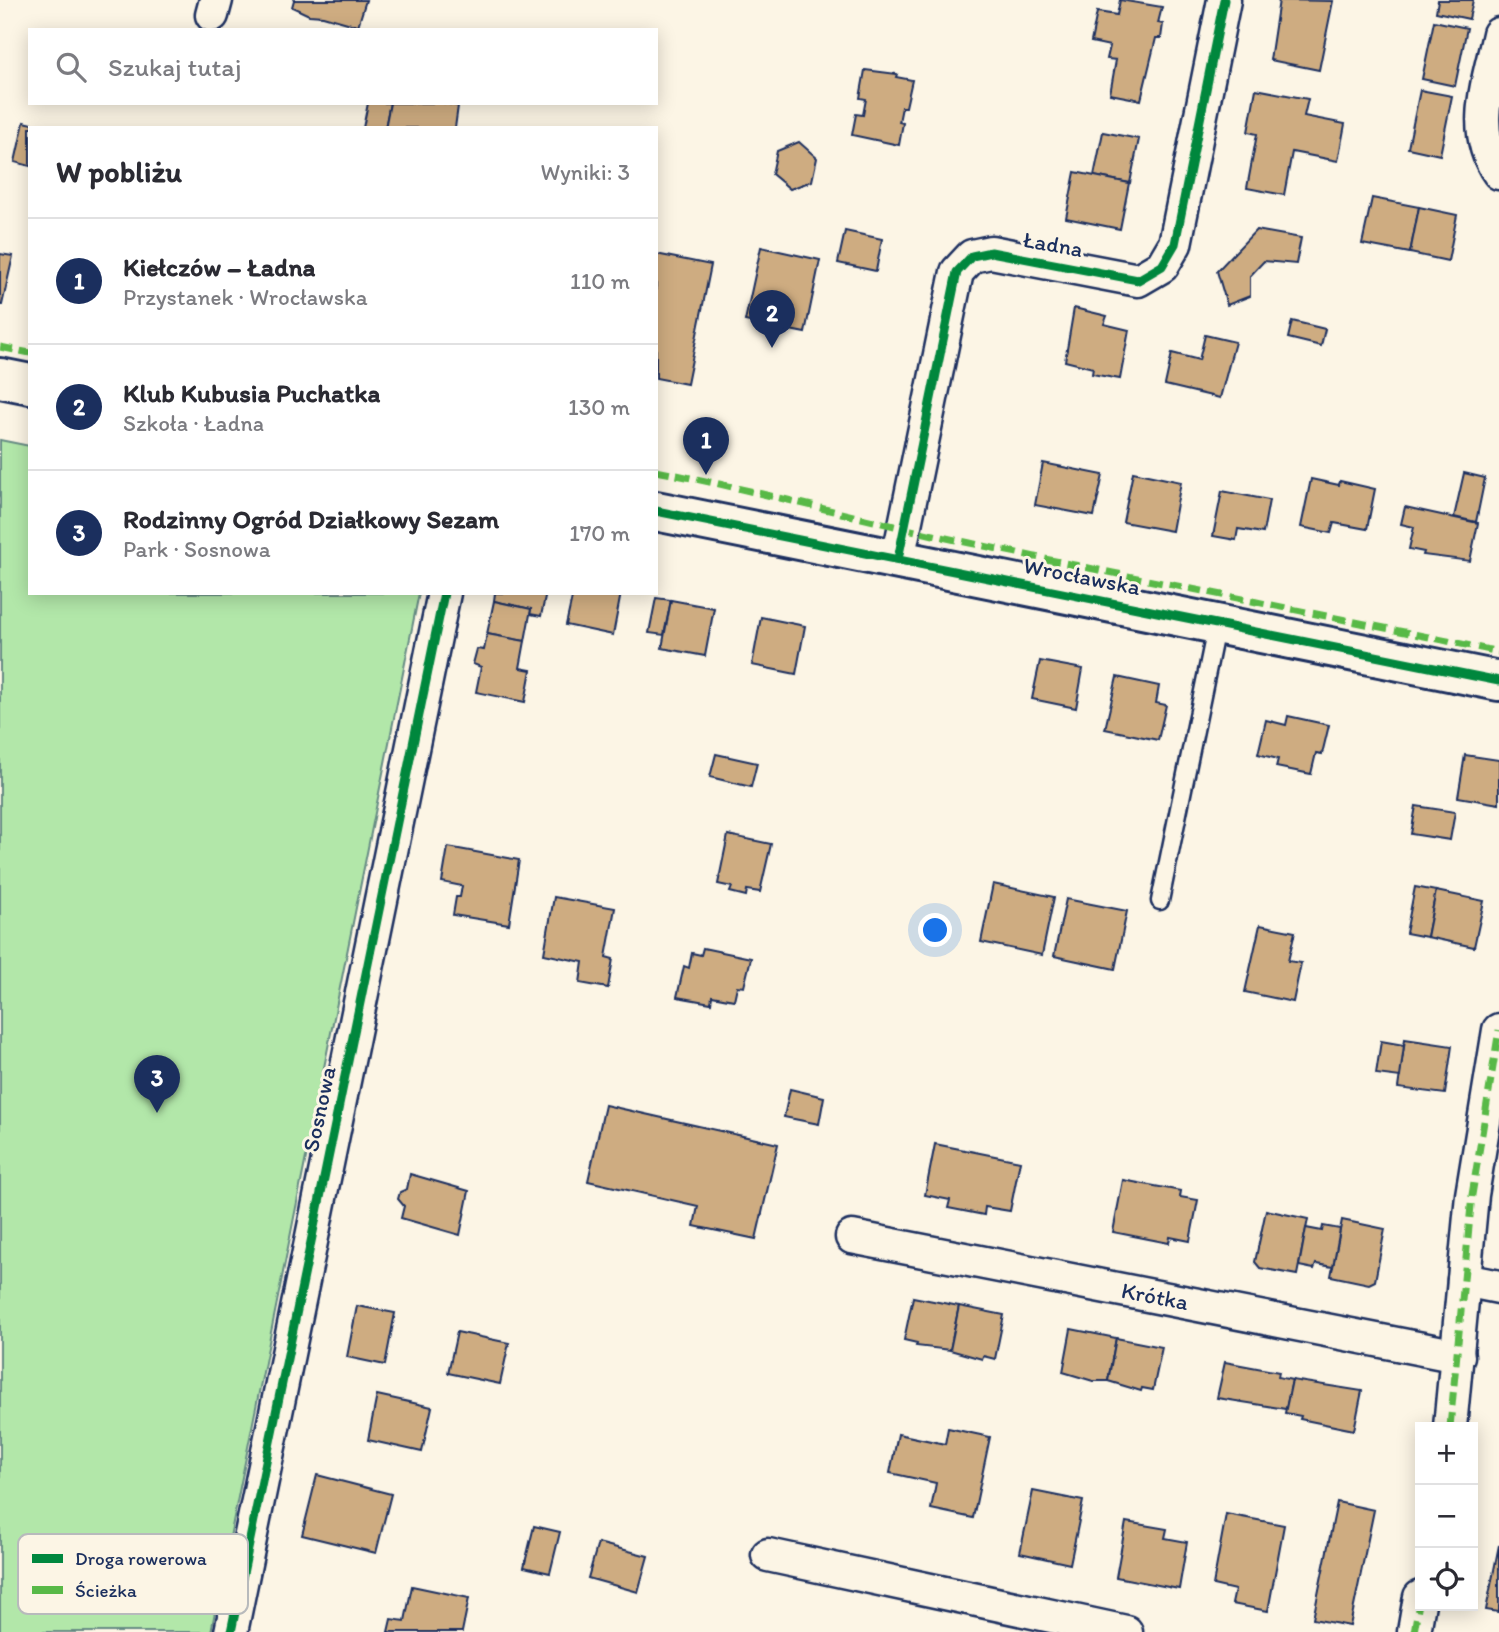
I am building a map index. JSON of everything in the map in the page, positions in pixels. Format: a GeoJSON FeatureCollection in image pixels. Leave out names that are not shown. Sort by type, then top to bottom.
{"type":"FeatureCollection","features":[{"type":"Feature","properties":{"kind":"street","name":"Ładna"},"geometry":{"type":"LineString","coordinates":[[898,559],[957,272],[972,256],[991,252],[1138,280],[1162,266],[1175,244],[1224,0]]}},
{"type":"Feature","properties":{"kind":"street"},"geometry":{"type":"LineString","coordinates":[[1499,34],[1481,126],[1492,162],[1499,173]]}},
{"type":"Feature","properties":{"kind":"street"},"geometry":{"type":"LineString","coordinates":[[0,378],[28,384]]}},
{"type":"Feature","properties":{"kind":"street","name":"Wrocławska"},"geometry":{"type":"LineString","coordinates":[[658,510],[1499,681]]}},
{"type":"Feature","properties":{"kind":"street","name":"Sosnowa"},"geometry":{"type":"LineString","coordinates":[[248,1549],[444,595]]}},
{"type":"Feature","properties":{"kind":"street"},"geometry":{"type":"LineString","coordinates":[[1451,1422],[1472,1195],[1499,1030]]}},
{"type":"Feature","properties":{"kind":"street","name":"Krótka"},"geometry":{"type":"LineString","coordinates":[[852,1237],[1458,1356]]}},
{"type":"Feature","properties":{"kind":"street"},"geometry":{"type":"LineString","coordinates":[[1464,1280],[1499,1287]]}},
{"type":"Feature","properties":{"kind":"street"},"geometry":{"type":"LineString","coordinates":[[768,1555],[1126,1632]]}},
{"type":"Feature","properties":{"kind":"street"},"geometry":{"type":"LineString","coordinates":[[1414,1632],[1418,1611]]}},
{"type":"Feature","properties":{"kind":"street","name":"Sosnowa"},"geometry":{"type":"LineString","coordinates":[[231,1632],[235,1614]]}},
{"type":"Feature","properties":{"kind":"lane"},"geometry":{"type":"LineString","coordinates":[[1160,901],[1217,623]]}},
{"type":"Feature","properties":{"kind":"green space"},"geometry":{"type":"Polygon","coordinates":[[[0,440],[28,446],[28,595],[419,595],[231,1534],[18,1534],[18,1614],[215,1614],[211,1632],[0,1632],[0,440]]]}},
{"type":"Feature","properties":{"kind":"building"},"geometry":{"type":"Polygon","coordinates":[[[294,0],[366,0],[358,26],[309,15],[292,7],[294,0]]]}},
{"type":"Feature","properties":{"kind":"building"},"geometry":{"type":"Polygon","coordinates":[[[1120,0],[1162,7],[1158,23],[1163,24],[1161,38],[1156,38],[1141,100],[1110,94],[1116,60],[1107,59],[1110,46],[1091,42],[1097,12],[1117,15],[1120,0]]]}},
{"type":"Feature","properties":{"kind":"building"},"geometry":{"type":"Polygon","coordinates":[[[1279,0],[1333,1],[1319,70],[1270,60],[1279,0]]]}},
{"type":"Feature","properties":{"kind":"building"},"geometry":{"type":"Polygon","coordinates":[[[1438,0],[1473,0],[1469,19],[1436,12],[1438,0]]]}},
{"type":"Feature","properties":{"kind":"building"},"geometry":{"type":"Polygon","coordinates":[[[1434,21],[1467,28],[1455,86],[1422,79],[1434,21]]]}},
{"type":"Feature","properties":{"kind":"building"},"geometry":{"type":"Polygon","coordinates":[[[865,70],[897,74],[896,77],[912,80],[906,107],[902,107],[899,122],[903,123],[899,145],[852,135],[856,114],[863,115],[866,99],[860,98],[865,70]]]}},
{"type":"Feature","properties":{"kind":"building"},"geometry":{"type":"Polygon","coordinates":[[[1256,89],[1308,99],[1304,116],[1345,124],[1338,161],[1292,152],[1284,195],[1247,188],[1257,134],[1248,132],[1256,89]]]}},
{"type":"Feature","properties":{"kind":"building"},"geometry":{"type":"Polygon","coordinates":[[[1420,90],[1452,96],[1440,155],[1408,148],[1420,90]]]}},
{"type":"Feature","properties":{"kind":"building"},"geometry":{"type":"Polygon","coordinates":[[[368,105],[390,105],[385,126],[363,126],[368,105]]]}},
{"type":"Feature","properties":{"kind":"building"},"geometry":{"type":"Polygon","coordinates":[[[390,105],[458,106],[455,126],[385,126],[390,105]]]}},
{"type":"Feature","properties":{"kind":"building"},"geometry":{"type":"Polygon","coordinates":[[[24,122],[42,126],[28,126],[28,165],[15,162],[24,122]]]}},
{"type":"Feature","properties":{"kind":"building"},"geometry":{"type":"Polygon","coordinates":[[[1103,132],[1139,139],[1130,183],[1094,176],[1103,132]]]}},
{"type":"Feature","properties":{"kind":"building"},"geometry":{"type":"Polygon","coordinates":[[[799,142],[817,158],[812,181],[790,189],[772,174],[777,151],[799,142]]]}},
{"type":"Feature","properties":{"kind":"building"},"geometry":{"type":"Polygon","coordinates":[[[1075,172],[1129,183],[1120,229],[1066,218],[1075,172]]]}},
{"type":"Feature","properties":{"kind":"building"},"geometry":{"type":"Polygon","coordinates":[[[1372,198],[1419,207],[1410,253],[1362,244],[1372,198]]]}},
{"type":"Feature","properties":{"kind":"building"},"geometry":{"type":"Polygon","coordinates":[[[1419,207],[1457,215],[1448,261],[1410,253],[1419,207]]]}},
{"type":"Feature","properties":{"kind":"building"},"geometry":{"type":"Polygon","coordinates":[[[1256,230],[1301,238],[1296,264],[1264,261],[1250,276],[1250,296],[1227,305],[1217,271],[1256,230]]]}},
{"type":"Feature","properties":{"kind":"building"},"geometry":{"type":"Polygon","coordinates":[[[845,231],[882,239],[876,271],[838,263],[845,231]]]}},
{"type":"Feature","properties":{"kind":"building"},"geometry":{"type":"Polygon","coordinates":[[[761,247],[820,260],[805,333],[745,321],[761,247]]]}},
{"type":"Feature","properties":{"kind":"building"},"geometry":{"type":"Polygon","coordinates":[[[0,254],[13,256],[2,305],[0,305],[0,254]]]}},
{"type":"Feature","properties":{"kind":"building"},"geometry":{"type":"Polygon","coordinates":[[[658,254],[711,265],[687,384],[658,378],[658,254]]]}},
{"type":"Feature","properties":{"kind":"building"},"geometry":{"type":"Polygon","coordinates":[[[1074,308],[1107,316],[1104,324],[1129,330],[1120,379],[1092,374],[1093,368],[1065,361],[1074,308]]]}},
{"type":"Feature","properties":{"kind":"building"},"geometry":{"type":"Polygon","coordinates":[[[1292,321],[1325,329],[1321,346],[1288,338],[1292,321]]]}},
{"type":"Feature","properties":{"kind":"building"},"geometry":{"type":"Polygon","coordinates":[[[1205,335],[1235,342],[1220,398],[1165,385],[1172,353],[1199,360],[1205,335]]]}},
{"type":"Feature","properties":{"kind":"building"},"geometry":{"type":"Polygon","coordinates":[[[1043,463],[1103,475],[1094,516],[1035,505],[1043,463]]]}},
{"type":"Feature","properties":{"kind":"building"},"geometry":{"type":"Polygon","coordinates":[[[1133,472],[1181,482],[1172,531],[1123,522],[1133,472]]]}},
{"type":"Feature","properties":{"kind":"building"},"geometry":{"type":"Polygon","coordinates":[[[1464,473],[1485,478],[1476,522],[1454,517],[1464,473]]]}},
{"type":"Feature","properties":{"kind":"building"},"geometry":{"type":"Polygon","coordinates":[[[1311,479],[1339,485],[1340,481],[1375,489],[1367,529],[1334,523],[1331,533],[1301,527],[1311,479]]]}},
{"type":"Feature","properties":{"kind":"building"},"geometry":{"type":"Polygon","coordinates":[[[1222,491],[1269,500],[1263,533],[1238,529],[1236,540],[1213,536],[1222,491]]]}},
{"type":"Feature","properties":{"kind":"building"},"geometry":{"type":"Polygon","coordinates":[[[1405,507],[1478,523],[1470,561],[1423,555],[1424,552],[1409,549],[1414,527],[1401,524],[1405,507]]]}},
{"type":"Feature","properties":{"kind":"building"},"geometry":{"type":"Polygon","coordinates":[[[495,595],[546,595],[541,616],[530,614],[531,609],[494,601],[495,595]]]}},
{"type":"Feature","properties":{"kind":"building"},"geometry":{"type":"Polygon","coordinates":[[[573,595],[621,595],[613,635],[566,625],[573,595]]]}},
{"type":"Feature","properties":{"kind":"building"},"geometry":{"type":"Polygon","coordinates":[[[656,598],[671,600],[664,635],[649,633],[656,598]]]}},
{"type":"Feature","properties":{"kind":"building"},"geometry":{"type":"Polygon","coordinates":[[[671,600],[714,608],[705,656],[662,648],[671,600]]]}},
{"type":"Feature","properties":{"kind":"building"},"geometry":{"type":"Polygon","coordinates":[[[494,601],[531,609],[525,641],[487,634],[494,601]]]}},
{"type":"Feature","properties":{"kind":"building"},"geometry":{"type":"Polygon","coordinates":[[[761,617],[805,626],[796,674],[752,665],[761,617]]]}},
{"type":"Feature","properties":{"kind":"building"},"geometry":{"type":"Polygon","coordinates":[[[487,634],[525,641],[520,668],[531,670],[525,702],[476,692],[481,667],[473,664],[477,649],[484,650],[487,634]]]}},
{"type":"Feature","properties":{"kind":"building"},"geometry":{"type":"Polygon","coordinates":[[[1040,661],[1083,669],[1076,708],[1032,699],[1040,661]]]}},
{"type":"Feature","properties":{"kind":"building"},"geometry":{"type":"Polygon","coordinates":[[[1117,677],[1159,686],[1156,703],[1166,705],[1158,740],[1105,729],[1117,677]]]}},
{"type":"Feature","properties":{"kind":"building"},"geometry":{"type":"Polygon","coordinates":[[[1288,716],[1329,725],[1322,754],[1316,753],[1311,774],[1276,767],[1278,759],[1258,754],[1266,720],[1286,725],[1288,716]]]}},
{"type":"Feature","properties":{"kind":"building"},"geometry":{"type":"Polygon","coordinates":[[[716,754],[757,763],[751,787],[710,777],[716,754]]]}},
{"type":"Feature","properties":{"kind":"building"},"geometry":{"type":"Polygon","coordinates":[[[1465,755],[1499,760],[1499,804],[1458,797],[1465,755]]]}},
{"type":"Feature","properties":{"kind":"building"},"geometry":{"type":"Polygon","coordinates":[[[1416,806],[1455,812],[1450,840],[1411,834],[1416,806]]]}},
{"type":"Feature","properties":{"kind":"building"},"geometry":{"type":"Polygon","coordinates":[[[728,835],[771,844],[760,892],[747,890],[746,896],[730,892],[732,887],[718,884],[728,835]]]}},
{"type":"Feature","properties":{"kind":"building"},"geometry":{"type":"Polygon","coordinates":[[[448,847],[519,860],[509,924],[453,915],[456,897],[460,897],[462,886],[442,882],[448,847]]]}},
{"type":"Feature","properties":{"kind":"building"},"geometry":{"type":"Polygon","coordinates":[[[993,884],[1054,897],[1042,955],[981,942],[993,884]]]}},
{"type":"Feature","properties":{"kind":"building"},"geometry":{"type":"Polygon","coordinates":[[[1415,887],[1436,891],[1427,937],[1406,933],[1415,887]]]}},
{"type":"Feature","properties":{"kind":"building"},"geometry":{"type":"Polygon","coordinates":[[[1436,891],[1484,901],[1474,947],[1427,937],[1436,891]]]}},
{"type":"Feature","properties":{"kind":"building"},"geometry":{"type":"Polygon","coordinates":[[[554,897],[615,908],[606,957],[613,959],[608,988],[580,983],[583,962],[544,954],[554,897]]]}},
{"type":"Feature","properties":{"kind":"building"},"geometry":{"type":"Polygon","coordinates":[[[1066,899],[1127,911],[1115,969],[1054,956],[1066,899]]]}},
{"type":"Feature","properties":{"kind":"building"},"geometry":{"type":"Polygon","coordinates":[[[1260,925],[1295,932],[1288,961],[1301,963],[1293,1002],[1245,992],[1260,925]]]}},
{"type":"Feature","properties":{"kind":"building"},"geometry":{"type":"Polygon","coordinates":[[[703,948],[751,958],[744,987],[737,986],[734,1000],[712,996],[711,1003],[677,997],[684,966],[689,968],[692,953],[701,955],[703,948]]]}},
{"type":"Feature","properties":{"kind":"building"},"geometry":{"type":"Polygon","coordinates":[[[1405,1039],[1452,1046],[1445,1094],[1398,1088],[1405,1039]]]}},
{"type":"Feature","properties":{"kind":"building"},"geometry":{"type":"Polygon","coordinates":[[[1381,1041],[1404,1045],[1400,1077],[1376,1074],[1381,1041]]]}},
{"type":"Feature","properties":{"kind":"building"},"geometry":{"type":"Polygon","coordinates":[[[790,1089],[824,1097],[819,1124],[784,1117],[790,1089]]]}},
{"type":"Feature","properties":{"kind":"building"},"geometry":{"type":"Polygon","coordinates":[[[605,1105],[778,1144],[756,1239],[694,1226],[698,1206],[588,1181],[605,1105]]]}},
{"type":"Feature","properties":{"kind":"building"},"geometry":{"type":"Polygon","coordinates":[[[935,1144],[1020,1161],[1010,1211],[985,1207],[984,1215],[948,1208],[950,1200],[925,1195],[935,1144]]]}},
{"type":"Feature","properties":{"kind":"building"},"geometry":{"type":"Polygon","coordinates":[[[410,1174],[469,1191],[460,1235],[401,1218],[404,1206],[398,1199],[400,1192],[407,1189],[410,1174]]]}},
{"type":"Feature","properties":{"kind":"building"},"geometry":{"type":"Polygon","coordinates":[[[1123,1180],[1181,1191],[1180,1197],[1198,1200],[1190,1241],[1170,1237],[1169,1243],[1113,1232],[1123,1180]]]}},
{"type":"Feature","properties":{"kind":"building"},"geometry":{"type":"Polygon","coordinates":[[[1266,1210],[1308,1219],[1297,1275],[1260,1268],[1255,1262],[1266,1210]]]}},
{"type":"Feature","properties":{"kind":"building"},"geometry":{"type":"Polygon","coordinates":[[[1342,1220],[1385,1229],[1375,1281],[1369,1284],[1331,1276],[1342,1220]]]}},
{"type":"Feature","properties":{"kind":"building"},"geometry":{"type":"Polygon","coordinates":[[[1323,1226],[1340,1229],[1333,1267],[1316,1264],[1314,1269],[1299,1266],[1306,1228],[1322,1231],[1323,1226]]]}},
{"type":"Feature","properties":{"kind":"building"},"geometry":{"type":"Polygon","coordinates":[[[913,1297],[959,1306],[950,1350],[916,1346],[917,1343],[904,1340],[913,1297]]]}},
{"type":"Feature","properties":{"kind":"building"},"geometry":{"type":"Polygon","coordinates":[[[357,1306],[395,1313],[385,1365],[347,1357],[357,1306]]]}},
{"type":"Feature","properties":{"kind":"building"},"geometry":{"type":"Polygon","coordinates":[[[959,1306],[1004,1315],[995,1359],[983,1356],[982,1359],[950,1350],[959,1306]]]}},
{"type":"Feature","properties":{"kind":"building"},"geometry":{"type":"Polygon","coordinates":[[[1071,1329],[1116,1338],[1108,1381],[1093,1381],[1063,1372],[1071,1329]]]}},
{"type":"Feature","properties":{"kind":"building"},"geometry":{"type":"Polygon","coordinates":[[[457,1332],[509,1343],[500,1384],[448,1373],[457,1332]]]}},
{"type":"Feature","properties":{"kind":"building"},"geometry":{"type":"Polygon","coordinates":[[[1116,1338],[1162,1347],[1153,1390],[1142,1388],[1141,1391],[1108,1381],[1116,1338]]]}},
{"type":"Feature","properties":{"kind":"building"},"geometry":{"type":"Polygon","coordinates":[[[1225,1362],[1279,1372],[1278,1377],[1292,1380],[1286,1409],[1217,1398],[1225,1362]]]}},
{"type":"Feature","properties":{"kind":"building"},"geometry":{"type":"Polygon","coordinates":[[[1292,1380],[1362,1391],[1354,1430],[1300,1419],[1301,1416],[1285,1413],[1292,1380]]]}},
{"type":"Feature","properties":{"kind":"building"},"geometry":{"type":"Polygon","coordinates":[[[377,1395],[432,1407],[422,1452],[368,1440],[377,1395]]]}},
{"type":"Feature","properties":{"kind":"building"},"geometry":{"type":"Polygon","coordinates":[[[948,1428],[990,1437],[973,1518],[931,1509],[936,1483],[890,1473],[898,1434],[945,1444],[948,1428]]]}},
{"type":"Feature","properties":{"kind":"building"},"geometry":{"type":"Polygon","coordinates":[[[317,1475],[391,1494],[376,1553],[302,1535],[317,1475]]]}},
{"type":"Feature","properties":{"kind":"building"},"geometry":{"type":"Polygon","coordinates":[[[1033,1491],[1083,1501],[1070,1564],[1020,1553],[1033,1491]]]}},
{"type":"Feature","properties":{"kind":"building"},"geometry":{"type":"Polygon","coordinates":[[[1337,1502],[1374,1510],[1350,1626],[1313,1619],[1337,1502]]]}},
{"type":"Feature","properties":{"kind":"building"},"geometry":{"type":"Polygon","coordinates":[[[1226,1514],[1284,1525],[1268,1611],[1232,1604],[1235,1590],[1213,1585],[1226,1514]]]}},
{"type":"Feature","properties":{"kind":"building"},"geometry":{"type":"Polygon","coordinates":[[[1126,1522],[1167,1529],[1165,1538],[1187,1542],[1179,1589],[1116,1577],[1126,1522]]]}},
{"type":"Feature","properties":{"kind":"building"},"geometry":{"type":"Polygon","coordinates":[[[534,1526],[560,1532],[550,1573],[524,1567],[534,1526]]]}},
{"type":"Feature","properties":{"kind":"building"},"geometry":{"type":"Polygon","coordinates":[[[598,1543],[648,1556],[638,1592],[588,1578],[598,1543]]]}},
{"type":"Feature","properties":{"kind":"building"},"geometry":{"type":"Polygon","coordinates":[[[1499,1545],[1499,1612],[1486,1610],[1499,1545]]]}},
{"type":"Feature","properties":{"kind":"building"},"geometry":{"type":"Polygon","coordinates":[[[412,1586],[469,1598],[462,1632],[388,1632],[391,1619],[405,1621],[412,1586]]]}},
{"type":"Feature","properties":{"kind":"marked path"},"geometry":{"type":"LineString","coordinates":[[0,347],[28,353]]}},
{"type":"Feature","properties":{"kind":"marked path"},"geometry":{"type":"LineString","coordinates":[[658,471],[970,543],[1499,652]]}},
{"type":"Feature","properties":{"kind":"marked path"},"geometry":{"type":"LineString","coordinates":[[1450,1422],[1472,1195],[1499,1030]]}},
{"type":"Feature","properties":{"kind":"marked path"},"geometry":{"type":"LineString","coordinates":[[1414,1632],[1418,1611]]}},
{"type":"Feature","properties":{"kind":"cycle path"},"geometry":{"type":"LineString","coordinates":[[898,559],[957,272],[972,256],[991,252],[1138,280],[1162,266],[1175,244],[1224,0]]}},
{"type":"Feature","properties":{"kind":"cycle path"},"geometry":{"type":"LineString","coordinates":[[658,511],[1499,681]]}},
{"type":"Feature","properties":{"kind":"cycle path"},"geometry":{"type":"LineString","coordinates":[[248,1549],[444,595]]}},
{"type":"Feature","properties":{"kind":"cycle path"},"geometry":{"type":"LineString","coordinates":[[231,1632],[235,1614]]}},
{"type":"Feature","properties":{"kind":"place","name":"Klub Kubusia Puchatka"},"geometry":{"type":"Point","coordinates":[772,348]}},
{"type":"Feature","properties":{"kind":"place","name":"Kiełczów – Ładna"},"geometry":{"type":"Point","coordinates":[706,475]}},
{"type":"Feature","properties":{"kind":"place","name":"Rodzinny Ogród Działkowy Sezam"},"geometry":{"type":"Point","coordinates":[157,1113]}}]}
